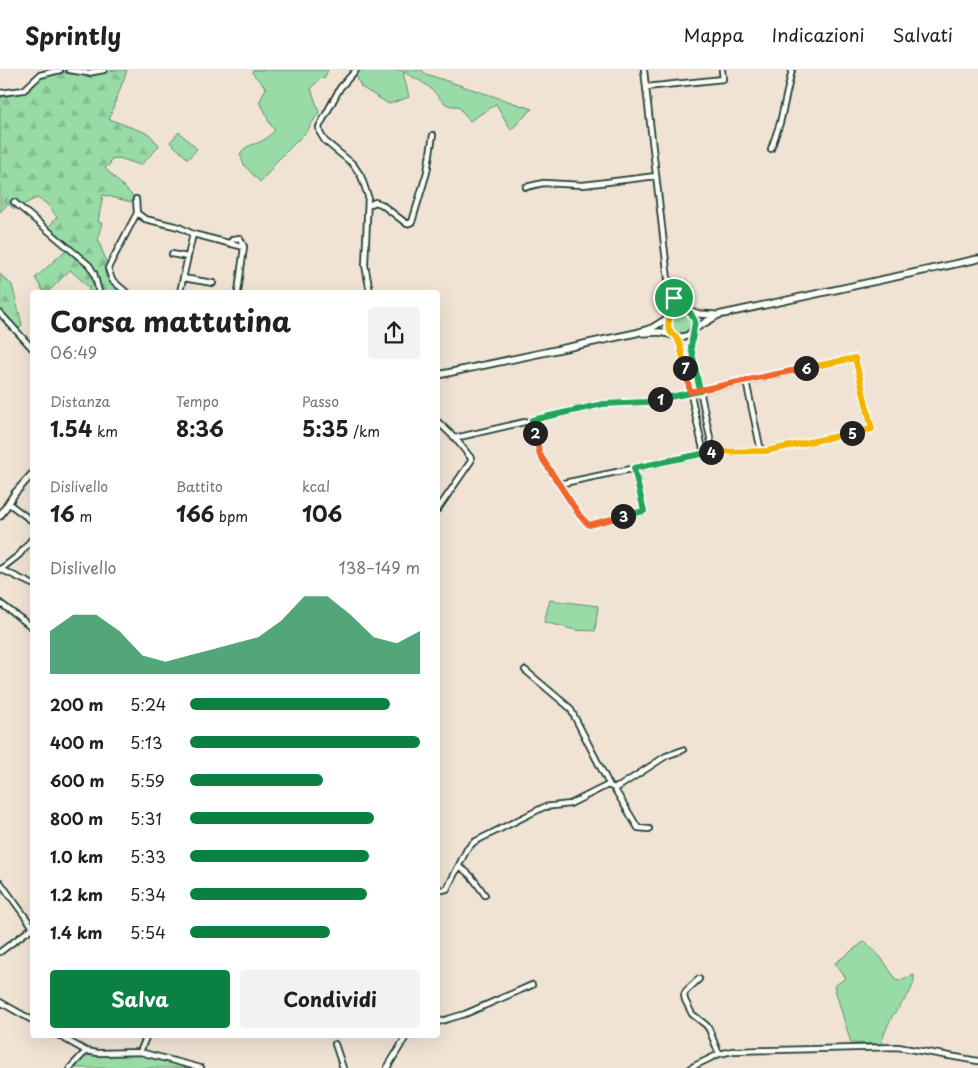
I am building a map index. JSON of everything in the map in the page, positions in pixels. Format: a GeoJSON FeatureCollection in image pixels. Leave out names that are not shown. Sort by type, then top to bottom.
{"type":"FeatureCollection","features":[{"type":"Feature","properties":{"kind":"main road"},"geometry":{"type":"LineString","coordinates":[[440,375],[636,333],[652,328],[678,310],[718,315],[978,259]]}},
{"type":"Feature","properties":{"kind":"main road"},"geometry":{"type":"LineString","coordinates":[[688,311],[695,321],[694,330]]}},
{"type":"Feature","properties":{"kind":"main road"},"geometry":{"type":"LineString","coordinates":[[636,333],[660,332],[686,337],[718,315]]}},
{"type":"Feature","properties":{"kind":"main road"},"geometry":{"type":"LineString","coordinates":[[669,316],[669,330],[675,336]]}},
{"type":"Feature","properties":{"kind":"main road"},"geometry":{"type":"LineString","coordinates":[[0,516],[15,493],[30,476]]}},
{"type":"Feature","properties":{"kind":"street"},"geometry":{"type":"LineString","coordinates":[[0,93],[24,90],[40,75],[60,70]]}},
{"type":"Feature","properties":{"kind":"street"},"geometry":{"type":"LineString","coordinates":[[68,70],[88,73],[104,70]]}},
{"type":"Feature","properties":{"kind":"street"},"geometry":{"type":"LineString","coordinates":[[356,70],[340,88],[319,127],[325,141],[353,164],[361,176],[368,196],[366,265],[370,290]]}},
{"type":"Feature","properties":{"kind":"street"},"geometry":{"type":"LineString","coordinates":[[644,70],[669,288],[669,316]]}},
{"type":"Feature","properties":{"kind":"street"},"geometry":{"type":"LineString","coordinates":[[646,87],[723,79],[722,70]]}},
{"type":"Feature","properties":{"kind":"street"},"geometry":{"type":"LineString","coordinates":[[771,149],[780,123],[792,70]]}},
{"type":"Feature","properties":{"kind":"street"},"geometry":{"type":"LineString","coordinates":[[368,206],[375,202],[381,204],[407,224],[412,222],[428,172],[433,135]]}},
{"type":"Feature","properties":{"kind":"street"},"geometry":{"type":"LineString","coordinates":[[526,187],[543,183],[583,185],[656,176]]}},
{"type":"Feature","properties":{"kind":"street"},"geometry":{"type":"LineString","coordinates":[[124,290],[112,280],[108,268],[137,213],[136,199]]}},
{"type":"Feature","properties":{"kind":"street"},"geometry":{"type":"LineString","coordinates":[[14,202],[89,265],[94,273],[98,290]]}},
{"type":"Feature","properties":{"kind":"street"},"geometry":{"type":"LineString","coordinates":[[137,213],[145,219],[179,227],[193,234],[244,247],[238,290]]}},
{"type":"Feature","properties":{"kind":"street"},"geometry":{"type":"LineString","coordinates":[[180,290],[193,234]]}},
{"type":"Feature","properties":{"kind":"street"},"geometry":{"type":"LineString","coordinates":[[172,254],[187,257]]}},
{"type":"Feature","properties":{"kind":"street"},"geometry":{"type":"LineString","coordinates":[[183,278],[213,283]]}},
{"type":"Feature","properties":{"kind":"street"},"geometry":{"type":"LineString","coordinates":[[669,288],[674,298],[688,311]]}},
{"type":"Feature","properties":{"kind":"street"},"geometry":{"type":"LineString","coordinates":[[0,313],[30,346]]}},
{"type":"Feature","properties":{"kind":"street"},"geometry":{"type":"LineString","coordinates":[[694,330],[691,347],[713,452]]}},
{"type":"Feature","properties":{"kind":"street"},"geometry":{"type":"LineString","coordinates":[[675,336],[680,345],[704,454]]}},
{"type":"Feature","properties":{"kind":"street"},"geometry":{"type":"LineString","coordinates":[[455,438],[603,404],[646,402],[855,358],[872,429],[761,451],[713,452],[559,484]]}},
{"type":"Feature","properties":{"kind":"street"},"geometry":{"type":"LineString","coordinates":[[746,381],[761,451]]}},
{"type":"Feature","properties":{"kind":"street"},"geometry":{"type":"LineString","coordinates":[[532,420],[540,455],[580,516],[589,525],[644,511],[634,468]]}},
{"type":"Feature","properties":{"kind":"street"},"geometry":{"type":"LineString","coordinates":[[440,424],[472,458],[440,506]]}},
{"type":"Feature","properties":{"kind":"street"},"geometry":{"type":"LineString","coordinates":[[8,503],[30,520]]}},
{"type":"Feature","properties":{"kind":"street"},"geometry":{"type":"LineString","coordinates":[[30,541],[19,555],[0,569],[30,583]]}},
{"type":"Feature","properties":{"kind":"street"},"geometry":{"type":"LineString","coordinates":[[0,603],[30,626]]}},
{"type":"Feature","properties":{"kind":"street"},"geometry":{"type":"LineString","coordinates":[[525,670],[570,708],[612,787],[638,828],[649,829]]}},
{"type":"Feature","properties":{"kind":"street"},"geometry":{"type":"LineString","coordinates":[[440,890],[447,889],[467,849],[474,842],[544,807],[570,804],[608,785],[612,787],[620,786],[666,756],[683,750]]}},
{"type":"Feature","properties":{"kind":"street"},"geometry":{"type":"LineString","coordinates":[[458,867],[468,873],[485,895]]}},
{"type":"Feature","properties":{"kind":"street"},"geometry":{"type":"LineString","coordinates":[[0,882],[30,924]]}},
{"type":"Feature","properties":{"kind":"street"},"geometry":{"type":"LineString","coordinates":[[0,952],[30,929]]}},
{"type":"Feature","properties":{"kind":"street"},"geometry":{"type":"LineString","coordinates":[[698,980],[686,991],[684,1000],[692,1014],[709,1029],[718,1054]]}},
{"type":"Feature","properties":{"kind":"street"},"geometry":{"type":"LineString","coordinates":[[440,1021],[465,1014],[532,985]]}},
{"type":"Feature","properties":{"kind":"street"},"geometry":{"type":"LineString","coordinates":[[0,1002],[30,1019]]}},
{"type":"Feature","properties":{"kind":"street"},"geometry":{"type":"LineString","coordinates":[[63,1038],[86,1051],[98,1053],[140,1052],[201,1068]]}},
{"type":"Feature","properties":{"kind":"street"},"geometry":{"type":"LineString","coordinates":[[140,1052],[146,1038]]}},
{"type":"Feature","properties":{"kind":"street"},"geometry":{"type":"LineString","coordinates":[[387,1068],[406,1038]]}},
{"type":"Feature","properties":{"kind":"street"},"geometry":{"type":"LineString","coordinates":[[335,1044],[343,1068]]}},
{"type":"Feature","properties":{"kind":"street"},"geometry":{"type":"LineString","coordinates":[[690,1068],[718,1054],[734,1051],[898,1046],[978,1061]]}},
{"type":"Feature","properties":{"kind":"street"},"geometry":{"type":"LineString","coordinates":[[70,1068],[86,1051]]}},
{"type":"Feature","properties":{"kind":"green space"},"geometry":{"type":"Polygon","coordinates":[[[115,70],[127,70],[109,119],[149,134],[159,145],[140,165],[119,158],[111,159],[110,164],[105,168],[134,197],[131,202],[103,195],[98,222],[102,223],[98,237],[107,263],[105,268],[106,276],[119,290],[89,290],[90,288],[70,270],[50,290],[43,290],[35,278],[70,246],[46,230],[57,217],[46,203],[37,198],[14,209],[8,204],[0,212],[0,98],[23,91],[47,75],[63,72],[91,75],[115,70]]]}},
{"type":"Feature","properties":{"kind":"green space"},"geometry":{"type":"Polygon","coordinates":[[[253,70],[328,70],[324,79],[321,78],[311,88],[319,112],[307,131],[275,163],[260,182],[244,165],[240,154],[247,147],[264,140],[275,130],[259,103],[266,88],[252,73],[253,70]]]}},
{"type":"Feature","properties":{"kind":"green space"},"geometry":{"type":"Polygon","coordinates":[[[357,70],[422,70],[426,74],[532,109],[511,130],[496,104],[470,121],[458,106],[446,104],[429,87],[403,72],[409,97],[389,104],[361,87],[355,73],[357,70]]]}},
{"type":"Feature","properties":{"kind":"green space"},"geometry":{"type":"Polygon","coordinates":[[[179,132],[197,149],[188,159],[170,142],[179,132]]]}},
{"type":"Feature","properties":{"kind":"green space"},"geometry":{"type":"Polygon","coordinates":[[[0,274],[12,285],[22,324],[20,328],[13,330],[0,317],[0,274]]]}},
{"type":"Feature","properties":{"kind":"green space"},"geometry":{"type":"Polygon","coordinates":[[[681,313],[688,316],[691,323],[688,330],[681,333],[674,330],[671,323],[674,316],[681,313]]]}},
{"type":"Feature","properties":{"kind":"green space"},"geometry":{"type":"Polygon","coordinates":[[[550,600],[598,606],[595,631],[576,630],[544,622],[550,600]]]}},
{"type":"Feature","properties":{"kind":"green space"},"geometry":{"type":"Polygon","coordinates":[[[865,941],[883,960],[897,981],[914,975],[910,992],[892,1017],[881,1044],[851,1043],[834,986],[846,978],[835,963],[865,941]]]}},
{"type":"Feature","properties":{"kind":"green space"},"geometry":{"type":"Polygon","coordinates":[[[136,1054],[192,1068],[72,1068],[84,1055],[136,1054]]]}},
{"type":"Feature","properties":{"kind":"route"},"geometry":{"type":"LineString","coordinates":[[674,298],[669,288],[671,310],[667,322],[669,330],[676,336],[680,345],[690,392],[700,391],[855,358],[872,429],[766,451],[713,452],[634,468],[644,511],[589,525],[580,516],[540,455],[532,420],[603,404],[646,402],[700,391],[691,347],[695,325],[694,317],[674,298]]}}]}
